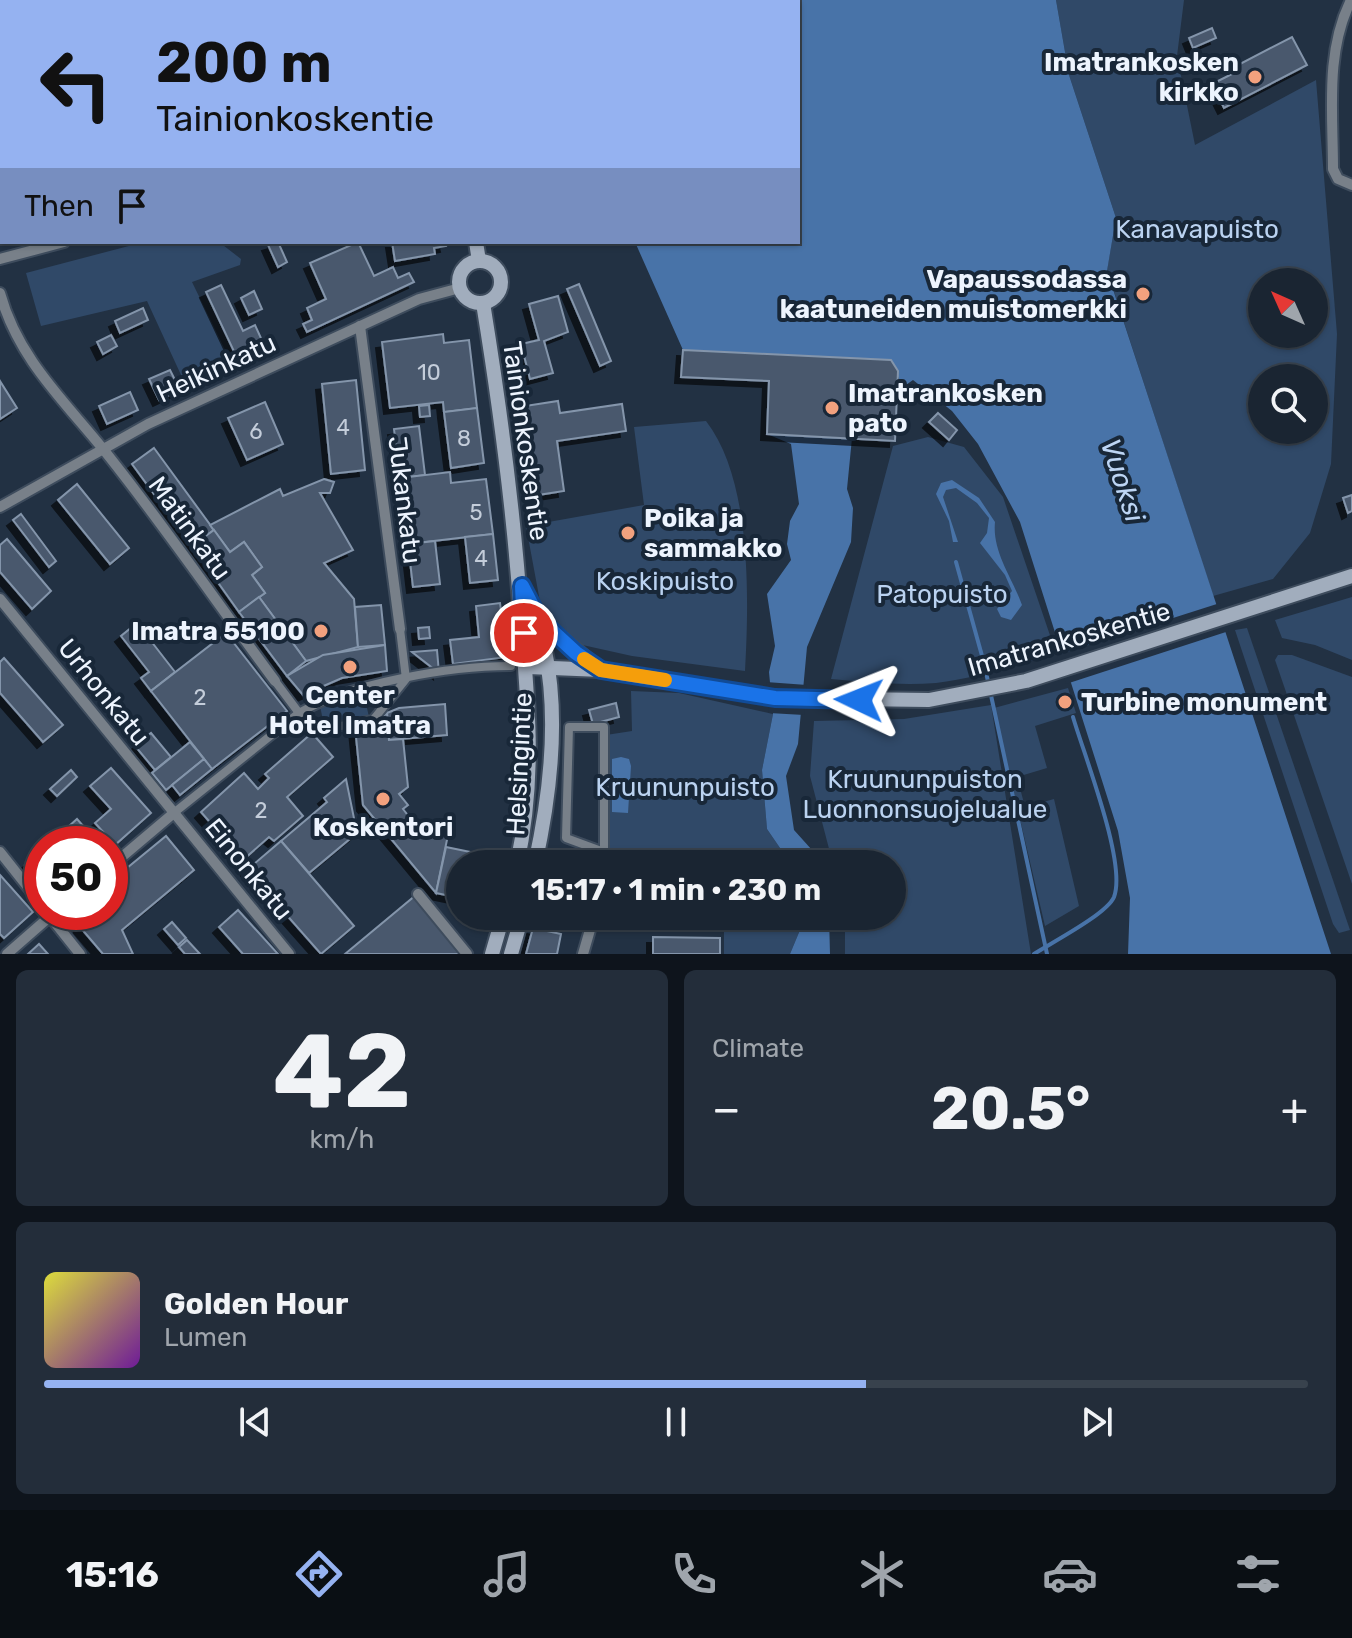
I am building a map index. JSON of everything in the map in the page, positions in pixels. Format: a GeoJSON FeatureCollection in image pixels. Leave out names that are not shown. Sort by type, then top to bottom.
{"type":"FeatureCollection","features":[{"type":"Feature","properties":{"kind":"main road"},"geometry":{"type":"LineString","coordinates":[[476,244],[479,261]]}},
{"type":"Feature","properties":{"kind":"main road"},"geometry":{"type":"LineString","coordinates":[[479,261],[494,266],[501,280],[497,296],[483,303],[469,300],[460,288],[461,273],[479,261]]}},
{"type":"Feature","properties":{"kind":"main road","name":"Tainionkoskentie"},"geometry":{"type":"LineString","coordinates":[[483,303],[522,586],[528,667]]}},
{"type":"Feature","properties":{"kind":"main road","name":"Imatrankoskentie"},"geometry":{"type":"LineString","coordinates":[[528,667],[601,670],[775,698],[878,701],[966,695],[997,688],[1352,576]]}},
{"type":"Feature","properties":{"kind":"main road","name":"Tainionkoskentie"},"geometry":{"type":"LineString","coordinates":[[522,586],[539,619],[547,667]]}},
{"type":"Feature","properties":{"kind":"main road","name":"Imatrankoskentie"},"geometry":{"type":"LineString","coordinates":[[539,619],[576,653],[601,670]]}},
{"type":"Feature","properties":{"kind":"main road","name":"Helsingintie"},"geometry":{"type":"LineString","coordinates":[[520,850],[528,806],[530,771],[528,667]]}},
{"type":"Feature","properties":{"kind":"main road","name":"Helsingintie"},"geometry":{"type":"LineString","coordinates":[[537,850],[549,772],[547,667]]}},
{"type":"Feature","properties":{"kind":"main road"},"geometry":{"type":"LineString","coordinates":[[492,954],[499,930]]}},
{"type":"Feature","properties":{"kind":"main road"},"geometry":{"type":"LineString","coordinates":[[511,954],[518,930]]}},
{"type":"Feature","properties":{"kind":"street"},"geometry":{"type":"LineString","coordinates":[[1351,0],[1339,25],[1334,51],[1333,169],[1338,179],[1352,185]]}},
{"type":"Feature","properties":{"kind":"street"},"geometry":{"type":"LineString","coordinates":[[0,259],[56,244]]}},
{"type":"Feature","properties":{"kind":"street","name":"Heikinkatu"},"geometry":{"type":"LineString","coordinates":[[0,507],[102,448],[419,299],[460,288]]}},
{"type":"Feature","properties":{"kind":"street","name":"Matinkatu"},"geometry":{"type":"LineString","coordinates":[[0,293],[18,343],[34,368],[102,448],[299,713]]}},
{"type":"Feature","properties":{"kind":"street","name":"Jukankatu"},"geometry":{"type":"LineString","coordinates":[[360,326],[406,679]]}},
{"type":"Feature","properties":{"kind":"street","name":"Urhonkatu"},"geometry":{"type":"LineString","coordinates":[[0,599],[175,812]]}},
{"type":"Feature","properties":{"kind":"street"},"geometry":{"type":"LineString","coordinates":[[128,852],[299,713],[348,691],[406,679],[511,666]]}},
{"type":"Feature","properties":{"kind":"street"},"geometry":{"type":"LineString","coordinates":[[299,713],[319,730],[373,720],[406,679]]}},
{"type":"Feature","properties":{"kind":"street"},"geometry":{"type":"LineString","coordinates":[[569,727],[604,727],[604,852],[566,838],[569,727]]}},
{"type":"Feature","properties":{"kind":"street","name":"Einonkatu"},"geometry":{"type":"LineString","coordinates":[[175,812],[289,954]]}},
{"type":"Feature","properties":{"kind":"street"},"geometry":{"type":"LineString","coordinates":[[0,852],[24,882]]}},
{"type":"Feature","properties":{"kind":"street"},"geometry":{"type":"LineString","coordinates":[[418,894],[467,954]]}},
{"type":"Feature","properties":{"kind":"street"},"geometry":{"type":"LineString","coordinates":[[7,954],[33,930]]}},
{"type":"Feature","properties":{"kind":"street"},"geometry":{"type":"LineString","coordinates":[[63,930],[80,954]]}},
{"type":"Feature","properties":{"kind":"street"},"geometry":{"type":"LineString","coordinates":[[583,954],[590,930]]}},
{"type":"Feature","properties":{"kind":"green space","name":"Kanavapuisto"},"geometry":{"type":"Polygon","coordinates":[[[1056,0],[1184,0],[1177,56],[1195,145],[1316,80],[1337,334],[1331,464],[1310,533],[1273,579],[1213,596],[1107,270],[1116,218],[1069,75],[1056,0]]]}},
{"type":"Feature","properties":{"kind":"green space"},"geometry":{"type":"Polygon","coordinates":[[[136,244],[222,244],[241,259],[240,265],[192,282],[234,368],[187,388],[147,301],[41,326],[26,273],[136,244]]]}},
{"type":"Feature","properties":{"kind":"green space","name":"Koskipuisto"},"geometry":{"type":"Polygon","coordinates":[[[706,421],[721,446],[740,507],[747,576],[745,671],[632,656],[578,644],[541,607],[526,526],[644,505],[634,427],[706,421]]]}},
{"type":"Feature","properties":{"kind":"green space","name":"Patopuisto"},"geometry":{"type":"Polygon","coordinates":[[[928,437],[964,447],[1003,497],[1056,653],[982,674],[936,683],[897,684],[831,679],[893,446],[928,437]]]}},
{"type":"Feature","properties":{"kind":"green space"},"geometry":{"type":"Polygon","coordinates":[[[1352,597],[1352,660],[1315,645],[1282,638],[1275,620],[1352,597]]]}},
{"type":"Feature","properties":{"kind":"green space"},"geometry":{"type":"Polygon","coordinates":[[[1247,628],[1350,930],[1339,933],[1333,924],[1235,630],[1247,628]]]}},
{"type":"Feature","properties":{"kind":"green space"},"geometry":{"type":"Polygon","coordinates":[[[1278,655],[1292,655],[1352,677],[1352,884],[1275,660],[1278,655]]]}},
{"type":"Feature","properties":{"kind":"green space"},"geometry":{"type":"Polygon","coordinates":[[[1068,688],[1076,713],[1035,726],[1047,768],[1017,777],[1025,807],[1054,799],[1079,906],[1045,926],[994,708],[1068,688]]]}},
{"type":"Feature","properties":{"kind":"green space","name":"Kruununpuisto"},"geometry":{"type":"Polygon","coordinates":[[[631,691],[679,693],[773,714],[762,770],[767,829],[781,850],[604,850],[606,735],[632,731],[631,691]]]}},
{"type":"Feature","properties":{"kind":"green space"},"geometry":{"type":"Polygon","coordinates":[[[364,695],[369,717],[324,725],[320,706],[364,695]]]}},
{"type":"Feature","properties":{"kind":"green space","name":"Kruununpuiston Luonnonsuojelualue"},"geometry":{"type":"Polygon","coordinates":[[[991,705],[1031,954],[845,954],[845,930],[906,930],[906,850],[829,850],[810,776],[814,721],[904,719],[991,705]]]}},
{"type":"Feature","properties":{"kind":"green space"},"geometry":{"type":"Polygon","coordinates":[[[724,930],[800,930],[790,954],[724,954],[724,930]]]}},
{"type":"Feature","properties":{"kind":"water","name":"Vuoksi"},"geometry":{"type":"Polygon","coordinates":[[[800,0],[1056,0],[1069,75],[1116,218],[1107,271],[1331,954],[1128,954],[1130,898],[1118,831],[1020,522],[978,444],[952,411],[913,380],[903,387],[890,360],[683,350],[636,244],[800,244],[800,0]]]}},
{"type":"Feature","properties":{"kind":"water"},"geometry":{"type":"Polygon","coordinates":[[[767,434],[852,438],[847,489],[853,508],[851,542],[807,647],[798,744],[786,776],[794,830],[812,850],[781,850],[767,829],[762,770],[773,714],[769,672],[775,646],[767,594],[791,560],[787,544],[790,521],[799,504],[791,444],[767,434]]]}},
{"type":"Feature","properties":{"kind":"water"},"geometry":{"type":"Polygon","coordinates":[[[952,480],[979,498],[995,522],[1000,554],[1022,605],[1011,620],[1001,617],[997,609],[1012,591],[1005,575],[980,543],[987,533],[989,518],[977,503],[956,488],[946,490],[943,497],[958,542],[953,542],[949,521],[936,494],[941,483],[952,480]]]}},
{"type":"Feature","properties":{"kind":"water"},"geometry":{"type":"Polygon","coordinates":[[[612,759],[629,759],[631,766],[628,813],[612,812],[612,759]]]}},
{"type":"Feature","properties":{"kind":"water"},"geometry":{"type":"Polygon","coordinates":[[[800,930],[829,930],[830,954],[790,954],[800,930]]]}},
{"type":"Feature","properties":{"kind":"pier"},"geometry":{"type":"Polygon","coordinates":[[[1220,603],[1229,631],[1066,684],[1057,655],[1220,603]]]}},
{"type":"Feature","properties":{"kind":"pier"},"geometry":{"type":"Polygon","coordinates":[[[766,682],[807,685],[804,715],[769,713],[766,682]]]}},
{"type":"Feature","properties":{"kind":"building"},"geometry":{"type":"Polygon","coordinates":[[[1212,28],[1216,38],[1193,48],[1189,38],[1212,28]]]}},
{"type":"Feature","properties":{"kind":"building","name":"Imatrankosken kirkko"},"geometry":{"type":"Polygon","coordinates":[[[1292,37],[1307,65],[1224,108],[1212,84],[1240,70],[1238,65],[1292,37]]]}},
{"type":"Feature","properties":{"kind":"building"},"geometry":{"type":"Polygon","coordinates":[[[279,244],[287,262],[278,267],[268,245],[279,244]]]}},
{"type":"Feature","properties":{"kind":"building"},"geometry":{"type":"Polygon","coordinates":[[[359,244],[374,276],[393,267],[398,278],[409,273],[414,282],[307,332],[303,324],[312,320],[307,308],[326,299],[310,263],[359,244]]]}},
{"type":"Feature","properties":{"kind":"building"},"geometry":{"type":"Polygon","coordinates":[[[392,244],[446,244],[434,248],[435,254],[395,261],[392,244]]]}},
{"type":"Feature","properties":{"kind":"building"},"geometry":{"type":"Polygon","coordinates":[[[579,284],[611,361],[600,366],[567,289],[579,284]]]}},
{"type":"Feature","properties":{"kind":"building"},"geometry":{"type":"Polygon","coordinates":[[[221,285],[243,331],[255,325],[265,347],[248,358],[238,360],[206,292],[221,285]]]}},
{"type":"Feature","properties":{"kind":"building"},"geometry":{"type":"Polygon","coordinates":[[[254,291],[262,309],[249,315],[241,298],[254,291]]]}},
{"type":"Feature","properties":{"kind":"building"},"geometry":{"type":"Polygon","coordinates":[[[558,296],[568,332],[544,341],[553,373],[530,379],[521,344],[539,340],[529,304],[558,296]]]}},
{"type":"Feature","properties":{"kind":"building"},"geometry":{"type":"Polygon","coordinates":[[[143,308],[148,320],[120,333],[115,321],[143,308]]]}},
{"type":"Feature","properties":{"kind":"building"},"geometry":{"type":"Polygon","coordinates":[[[443,334],[444,343],[469,340],[477,408],[444,412],[443,402],[390,408],[382,342],[443,334]]]}},
{"type":"Feature","properties":{"kind":"building"},"geometry":{"type":"Polygon","coordinates":[[[111,335],[117,346],[103,354],[97,342],[111,335]]]}},
{"type":"Feature","properties":{"kind":"building","name":"Imatrankosken pato"},"geometry":{"type":"Polygon","coordinates":[[[683,350],[891,360],[898,371],[895,441],[767,434],[769,381],[681,377],[683,350]]]}},
{"type":"Feature","properties":{"kind":"building"},"geometry":{"type":"Polygon","coordinates":[[[170,370],[180,390],[159,400],[149,379],[170,370]]]}},
{"type":"Feature","properties":{"kind":"building"},"geometry":{"type":"Polygon","coordinates":[[[356,380],[365,470],[331,474],[322,384],[356,380]]]}},
{"type":"Feature","properties":{"kind":"building"},"geometry":{"type":"Polygon","coordinates":[[[0,381],[17,408],[0,419],[0,381]]]}},
{"type":"Feature","properties":{"kind":"building"},"geometry":{"type":"Polygon","coordinates":[[[130,392],[138,410],[107,424],[99,406],[130,392]]]}},
{"type":"Feature","properties":{"kind":"building"},"geometry":{"type":"Polygon","coordinates":[[[558,401],[560,413],[622,404],[626,431],[557,441],[564,491],[538,495],[525,406],[558,401]]]}},
{"type":"Feature","properties":{"kind":"building"},"geometry":{"type":"Polygon","coordinates":[[[265,402],[283,444],[247,460],[228,418],[265,402]]]}},
{"type":"Feature","properties":{"kind":"building"},"geometry":{"type":"Polygon","coordinates":[[[429,405],[430,416],[420,417],[419,406],[429,405]]]}},
{"type":"Feature","properties":{"kind":"building"},"geometry":{"type":"Polygon","coordinates":[[[477,408],[484,463],[451,468],[444,412],[477,408]]]}},
{"type":"Feature","properties":{"kind":"building"},"geometry":{"type":"Polygon","coordinates":[[[938,413],[957,430],[949,440],[929,422],[938,413]]]}},
{"type":"Feature","properties":{"kind":"building"},"geometry":{"type":"Polygon","coordinates":[[[419,426],[425,475],[400,478],[394,429],[419,426]]]}},
{"type":"Feature","properties":{"kind":"building"},"geometry":{"type":"Polygon","coordinates":[[[154,448],[214,530],[192,546],[132,464],[154,448]]]}},
{"type":"Feature","properties":{"kind":"building"},"geometry":{"type":"Polygon","coordinates":[[[450,472],[451,483],[486,479],[493,534],[408,544],[400,478],[450,472]]]}},
{"type":"Feature","properties":{"kind":"building"},"geometry":{"type":"Polygon","coordinates":[[[324,479],[334,482],[330,493],[320,493],[353,550],[324,563],[354,599],[358,647],[306,661],[259,597],[265,593],[252,575],[262,567],[244,542],[230,552],[210,525],[280,489],[283,496],[324,479]]]}},
{"type":"Feature","properties":{"kind":"building"},"geometry":{"type":"Polygon","coordinates":[[[77,484],[129,548],[110,564],[58,500],[77,484]]]}},
{"type":"Feature","properties":{"kind":"building"},"geometry":{"type":"Polygon","coordinates":[[[1352,495],[1352,511],[1348,513],[1343,498],[1352,495]]]}},
{"type":"Feature","properties":{"kind":"building"},"geometry":{"type":"Polygon","coordinates":[[[21,514],[56,561],[49,567],[13,520],[21,514]]]}},
{"type":"Feature","properties":{"kind":"building"},"geometry":{"type":"Polygon","coordinates":[[[214,530],[230,552],[244,542],[262,567],[252,575],[265,593],[239,612],[192,546],[214,530]]]}},
{"type":"Feature","properties":{"kind":"building"},"geometry":{"type":"Polygon","coordinates":[[[493,534],[498,580],[470,583],[465,537],[493,534]]]}},
{"type":"Feature","properties":{"kind":"building"},"geometry":{"type":"Polygon","coordinates":[[[7,539],[51,591],[32,609],[0,572],[0,545],[7,539]]]}},
{"type":"Feature","properties":{"kind":"building"},"geometry":{"type":"Polygon","coordinates":[[[435,541],[440,584],[413,587],[408,544],[435,541]]]}},
{"type":"Feature","properties":{"kind":"building"},"geometry":{"type":"Polygon","coordinates":[[[259,597],[306,661],[287,676],[239,612],[259,597]]]}},
{"type":"Feature","properties":{"kind":"building"},"geometry":{"type":"Polygon","coordinates":[[[500,603],[507,657],[453,664],[450,640],[479,637],[476,606],[500,603]]]}},
{"type":"Feature","properties":{"kind":"building"},"geometry":{"type":"Polygon","coordinates":[[[381,605],[385,645],[358,647],[355,607],[381,605]]]}},
{"type":"Feature","properties":{"kind":"building"},"geometry":{"type":"Polygon","coordinates":[[[137,623],[175,672],[151,691],[141,678],[149,672],[121,636],[137,623]]]}},
{"type":"Feature","properties":{"kind":"building"},"geometry":{"type":"Polygon","coordinates":[[[429,627],[430,638],[419,639],[418,628],[429,627]]]}},
{"type":"Feature","properties":{"kind":"building"},"geometry":{"type":"Polygon","coordinates":[[[226,633],[287,711],[212,769],[151,691],[226,633]]]}},
{"type":"Feature","properties":{"kind":"building"},"geometry":{"type":"Polygon","coordinates":[[[385,645],[387,671],[342,678],[303,695],[287,676],[323,655],[385,645]]]}},
{"type":"Feature","properties":{"kind":"building"},"geometry":{"type":"Polygon","coordinates":[[[437,650],[439,673],[412,652],[437,650]]]}},
{"type":"Feature","properties":{"kind":"building"},"geometry":{"type":"Polygon","coordinates":[[[4,658],[63,725],[43,742],[0,693],[0,662],[4,658]]]}},
{"type":"Feature","properties":{"kind":"building"},"geometry":{"type":"Polygon","coordinates":[[[616,703],[619,717],[593,724],[589,710],[616,703]]]}},
{"type":"Feature","properties":{"kind":"building"},"geometry":{"type":"Polygon","coordinates":[[[445,704],[447,735],[389,740],[387,713],[399,708],[445,704]]]}},
{"type":"Feature","properties":{"kind":"building","name":"Koskentori"},"geometry":{"type":"Polygon","coordinates":[[[387,713],[389,740],[403,739],[408,787],[399,794],[408,805],[403,809],[414,823],[449,830],[436,893],[363,805],[355,727],[373,725],[387,713]]]}},
{"type":"Feature","properties":{"kind":"building"},"geometry":{"type":"Polygon","coordinates":[[[151,733],[171,757],[155,770],[135,746],[151,733]]]}},
{"type":"Feature","properties":{"kind":"building"},"geometry":{"type":"Polygon","coordinates":[[[312,733],[333,757],[287,797],[303,816],[274,841],[269,837],[243,860],[201,812],[244,773],[258,789],[269,778],[265,774],[312,733]]]}},
{"type":"Feature","properties":{"kind":"building"},"geometry":{"type":"Polygon","coordinates":[[[190,742],[204,759],[166,790],[152,773],[190,742]]]}},
{"type":"Feature","properties":{"kind":"building"},"geometry":{"type":"Polygon","coordinates":[[[204,759],[212,769],[180,795],[172,785],[204,759]]]}},
{"type":"Feature","properties":{"kind":"building"},"geometry":{"type":"Polygon","coordinates":[[[111,768],[151,813],[128,833],[128,826],[98,826],[95,823],[111,809],[90,786],[111,768]]]}},
{"type":"Feature","properties":{"kind":"building"},"geometry":{"type":"Polygon","coordinates":[[[71,770],[77,777],[57,796],[50,789],[71,770]]]}},
{"type":"Feature","properties":{"kind":"building","name":"Koskentori"},"geometry":{"type":"Polygon","coordinates":[[[346,779],[357,833],[309,873],[281,841],[327,802],[324,798],[346,779]]]}},
{"type":"Feature","properties":{"kind":"building"},"geometry":{"type":"Polygon","coordinates":[[[77,819],[83,826],[69,826],[77,819]]]}},
{"type":"Feature","properties":{"kind":"building"},"geometry":{"type":"Polygon","coordinates":[[[166,836],[194,870],[128,925],[128,867],[166,836]]]}},
{"type":"Feature","properties":{"kind":"building"},"geometry":{"type":"Polygon","coordinates":[[[281,841],[354,926],[321,954],[247,870],[281,841]]]}},
{"type":"Feature","properties":{"kind":"building"},"geometry":{"type":"Polygon","coordinates":[[[446,847],[461,850],[446,850],[446,895],[436,893],[446,847]]]}},
{"type":"Feature","properties":{"kind":"building"},"geometry":{"type":"Polygon","coordinates":[[[0,875],[24,902],[24,920],[4,938],[0,934],[0,875]]]}},
{"type":"Feature","properties":{"kind":"building","name":"Koskentori"},"geometry":{"type":"Polygon","coordinates":[[[416,895],[462,954],[345,954],[416,895]]]}},
{"type":"Feature","properties":{"kind":"building"},"geometry":{"type":"Polygon","coordinates":[[[238,910],[278,954],[243,954],[219,927],[238,910]]]}},
{"type":"Feature","properties":{"kind":"building"},"geometry":{"type":"Polygon","coordinates":[[[172,922],[186,938],[178,945],[164,929],[172,922]]]}},
{"type":"Feature","properties":{"kind":"building"},"geometry":{"type":"Polygon","coordinates":[[[83,930],[122,930],[133,954],[103,954],[83,930]]]}},
{"type":"Feature","properties":{"kind":"building"},"geometry":{"type":"Polygon","coordinates":[[[532,930],[561,934],[557,954],[526,954],[532,930]]]}},
{"type":"Feature","properties":{"kind":"building"},"geometry":{"type":"Polygon","coordinates":[[[653,937],[720,938],[720,954],[653,954],[653,937]]]}},
{"type":"Feature","properties":{"kind":"building"},"geometry":{"type":"Polygon","coordinates":[[[187,940],[200,954],[185,954],[179,947],[187,940]]]}},
{"type":"Feature","properties":{"kind":"building"},"geometry":{"type":"Polygon","coordinates":[[[39,944],[48,954],[28,954],[39,944]]]}},
{"type":"Feature","properties":{"kind":"waterway"},"geometry":{"type":"LineString","coordinates":[[956,562],[984,663],[1047,954]]}},
{"type":"Feature","properties":{"kind":"waterway"},"geometry":{"type":"LineString","coordinates":[[1034,954],[1090,920],[1114,897],[1115,860],[1110,835],[1073,717]]}},
{"type":"Feature","properties":{"kind":"slow traffic"},"geometry":{"type":"LineString","coordinates":[[584,659],[601,670],[665,680]]}},
{"type":"Feature","properties":{"kind":"place","name":"Imatrankosken kirkko"},"geometry":{"type":"Point","coordinates":[1255,77]}},
{"type":"Feature","properties":{"kind":"place","name":"Vapaussodassa kaatuneiden muistomerkki"},"geometry":{"type":"Point","coordinates":[1143,294]}},
{"type":"Feature","properties":{"kind":"place","name":"Imatrankosken pato"},"geometry":{"type":"Point","coordinates":[832,408]}},
{"type":"Feature","properties":{"kind":"place","name":"Poika ja sammakko"},"geometry":{"type":"Point","coordinates":[628,533]}},
{"type":"Feature","properties":{"kind":"place","name":"Imatra 55100"},"geometry":{"type":"Point","coordinates":[321,631]}},
{"type":"Feature","properties":{"kind":"place","name":"Center Hotel Imatra"},"geometry":{"type":"Point","coordinates":[350,667]}},
{"type":"Feature","properties":{"kind":"place","name":"Turbine monument"},"geometry":{"type":"Point","coordinates":[1065,702]}},
{"type":"Feature","properties":{"kind":"place","name":"Koskentori"},"geometry":{"type":"Point","coordinates":[383,799]}},
{"type":"Feature","properties":{"kind":"route"},"geometry":{"type":"LineString","coordinates":[[524,633],[522,586],[539,619],[562,642],[601,670],[775,698],[859,700]]}}]}
